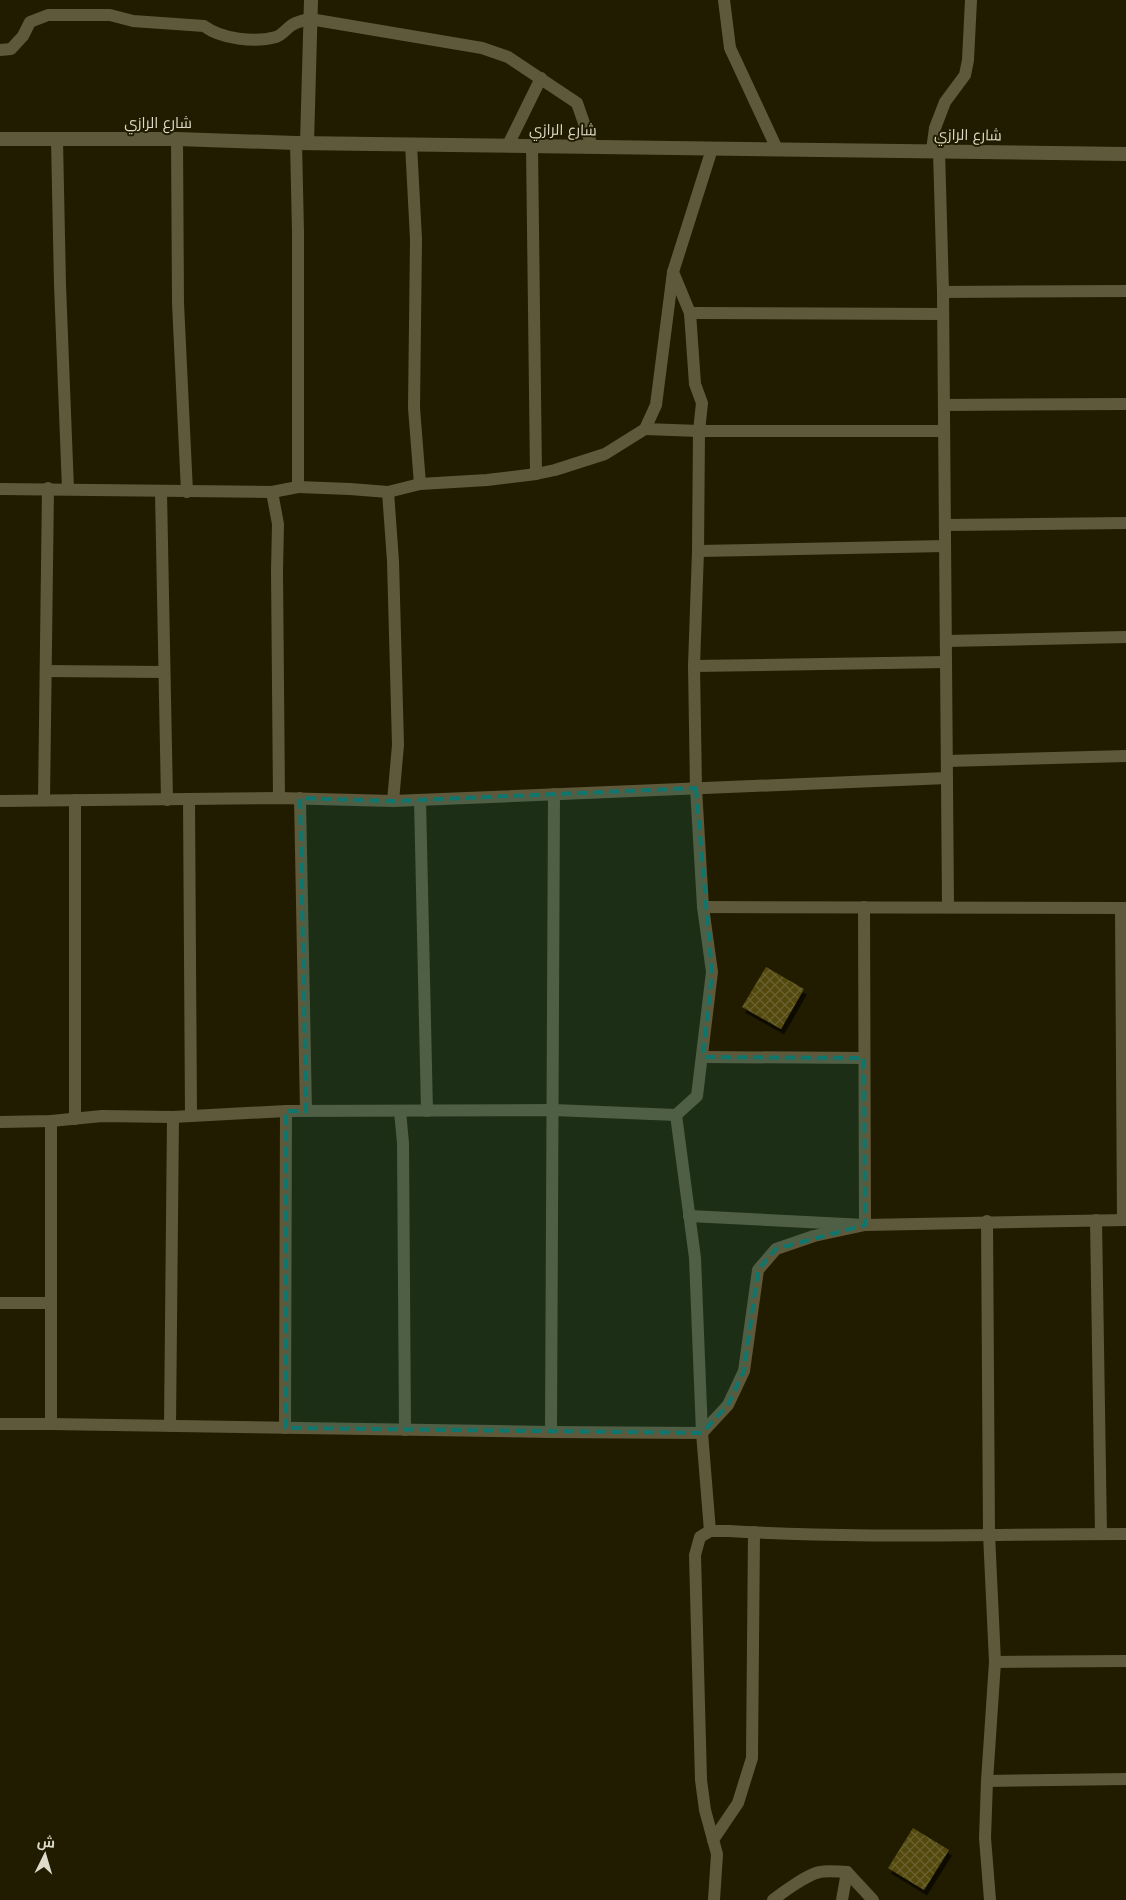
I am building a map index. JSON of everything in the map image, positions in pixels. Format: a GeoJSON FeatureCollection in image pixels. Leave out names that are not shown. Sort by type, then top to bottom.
{"type":"FeatureCollection","features":[{"type":"Feature","properties":{"kind":"street"},"geometry":{"type":"LineString","coordinates":[[298,487],[298,232],[310,0]]}},
{"type":"Feature","properties":{"kind":"street"},"geometry":{"type":"LineString","coordinates":[[724,0],[730,48],[777,149]]}},
{"type":"Feature","properties":{"kind":"street"},"geometry":{"type":"LineString","coordinates":[[948,907],[943,292],[935,128],[945,102],[965,75],[971,0]]}},
{"type":"Feature","properties":{"kind":"street"},"geometry":{"type":"LineString","coordinates":[[0,50],[11,49],[23,36],[30,22],[48,15],[110,15],[133,21],[204,26],[225,37],[259,39],[278,36],[293,24],[310,19],[482,48],[508,57],[577,103],[592,146]]}},
{"type":"Feature","properties":{"kind":"street"},"geometry":{"type":"LineString","coordinates":[[508,145],[541,78]]}},
{"type":"Feature","properties":{"kind":"street","name":"شارع الرازي"},"geometry":{"type":"LineString","coordinates":[[0,139],[177,139],[302,143],[1126,154]]}},
{"type":"Feature","properties":{"kind":"street"},"geometry":{"type":"LineString","coordinates":[[177,139],[178,303],[187,492]]}},
{"type":"Feature","properties":{"kind":"street"},"geometry":{"type":"LineString","coordinates":[[57,140],[60,285],[68,489]]}},
{"type":"Feature","properties":{"kind":"street"},"geometry":{"type":"LineString","coordinates":[[411,144],[416,239],[414,408],[420,484]]}},
{"type":"Feature","properties":{"kind":"street"},"geometry":{"type":"LineString","coordinates":[[532,146],[536,474]]}},
{"type":"Feature","properties":{"kind":"street"},"geometry":{"type":"LineString","coordinates":[[645,429],[656,404],[673,272],[712,149]]}},
{"type":"Feature","properties":{"kind":"street"},"geometry":{"type":"LineString","coordinates":[[0,1122],[51,1121],[102,1116],[173,1117],[286,1111],[552,1110],[676,1115],[696,1096],[712,972],[703,907],[696,788],[694,666],[698,551],[699,431],[702,403],[695,384],[690,313],[673,272]]}},
{"type":"Feature","properties":{"kind":"street"},"geometry":{"type":"LineString","coordinates":[[943,292],[1126,291]]}},
{"type":"Feature","properties":{"kind":"street"},"geometry":{"type":"LineString","coordinates":[[690,313],[943,314]]}},
{"type":"Feature","properties":{"kind":"street"},"geometry":{"type":"LineString","coordinates":[[944,404],[1126,404]]}},
{"type":"Feature","properties":{"kind":"street"},"geometry":{"type":"LineString","coordinates":[[0,489],[48,488],[161,492],[272,492],[298,487],[388,492],[420,484],[488,480],[555,470],[605,454],[645,429],[699,431],[944,431]]}},
{"type":"Feature","properties":{"kind":"street"},"geometry":{"type":"LineString","coordinates":[[44,800],[48,488]]}},
{"type":"Feature","properties":{"kind":"street"},"geometry":{"type":"LineString","coordinates":[[161,492],[167,800]]}},
{"type":"Feature","properties":{"kind":"street"},"geometry":{"type":"LineString","coordinates":[[272,492],[278,524],[279,798]]}},
{"type":"Feature","properties":{"kind":"street"},"geometry":{"type":"LineString","coordinates":[[388,492],[393,561],[398,745],[393,801]]}},
{"type":"Feature","properties":{"kind":"street"},"geometry":{"type":"LineString","coordinates":[[945,525],[1126,524]]}},
{"type":"Feature","properties":{"kind":"street"},"geometry":{"type":"LineString","coordinates":[[698,551],[945,546]]}},
{"type":"Feature","properties":{"kind":"street"},"geometry":{"type":"LineString","coordinates":[[946,641],[1126,637]]}},
{"type":"Feature","properties":{"kind":"street"},"geometry":{"type":"LineString","coordinates":[[694,666],[946,662]]}},
{"type":"Feature","properties":{"kind":"street"},"geometry":{"type":"LineString","coordinates":[[46,672],[164,672]]}},
{"type":"Feature","properties":{"kind":"street"},"geometry":{"type":"LineString","coordinates":[[947,761],[1126,756]]}},
{"type":"Feature","properties":{"kind":"street"},"geometry":{"type":"LineString","coordinates":[[0,801],[300,798],[393,801],[947,778]]}},
{"type":"Feature","properties":{"kind":"street"},"geometry":{"type":"LineString","coordinates":[[551,1432],[554,794]]}},
{"type":"Feature","properties":{"kind":"street"},"geometry":{"type":"LineString","coordinates":[[300,798],[306,1111]]}},
{"type":"Feature","properties":{"kind":"street"},"geometry":{"type":"LineString","coordinates":[[189,799],[191,1116]]}},
{"type":"Feature","properties":{"kind":"street"},"geometry":{"type":"LineString","coordinates":[[75,800],[75,1119]]}},
{"type":"Feature","properties":{"kind":"street"},"geometry":{"type":"LineString","coordinates":[[420,800],[427,1110]]}},
{"type":"Feature","properties":{"kind":"street"},"geometry":{"type":"LineString","coordinates":[[689,1216],[865,1225],[1124,1220],[1123,908],[703,907]]}},
{"type":"Feature","properties":{"kind":"street"},"geometry":{"type":"LineString","coordinates":[[864,907],[865,1225]]}},
{"type":"Feature","properties":{"kind":"street"},"geometry":{"type":"LineString","coordinates":[[702,1057],[864,1058]]}},
{"type":"Feature","properties":{"kind":"street"},"geometry":{"type":"LineString","coordinates":[[400,1110],[403,1143],[405,1430]]}},
{"type":"Feature","properties":{"kind":"street"},"geometry":{"type":"LineString","coordinates":[[285,1428],[286,1111]]}},
{"type":"Feature","properties":{"kind":"street"},"geometry":{"type":"LineString","coordinates":[[676,1115],[695,1258],[702,1433],[710,1531]]}},
{"type":"Feature","properties":{"kind":"street"},"geometry":{"type":"LineString","coordinates":[[170,1426],[173,1117]]}},
{"type":"Feature","properties":{"kind":"street"},"geometry":{"type":"LineString","coordinates":[[51,1121],[51,1424]]}},
{"type":"Feature","properties":{"kind":"street"},"geometry":{"type":"LineString","coordinates":[[1096,1220],[1101,1534]]}},
{"type":"Feature","properties":{"kind":"street"},"geometry":{"type":"LineString","coordinates":[[987,1222],[989,1534],[996,1662],[987,1780],[985,1838],[990,1900]]}},
{"type":"Feature","properties":{"kind":"street"},"geometry":{"type":"LineString","coordinates":[[0,1424],[702,1433],[728,1405],[744,1371],[758,1270],[776,1249],[814,1236],[865,1225]]}},
{"type":"Feature","properties":{"kind":"street"},"geometry":{"type":"LineString","coordinates":[[0,1303],[51,1303]]}},
{"type":"Feature","properties":{"kind":"street"},"geometry":{"type":"LineString","coordinates":[[714,1900],[717,1854],[705,1810],[701,1780],[695,1555],[700,1538],[710,1531],[885,1537],[989,1534],[1126,1534]]}},
{"type":"Feature","properties":{"kind":"street"},"geometry":{"type":"LineString","coordinates":[[713,1840],[738,1803],[752,1758],[754,1532]]}},
{"type":"Feature","properties":{"kind":"street"},"geometry":{"type":"LineString","coordinates":[[996,1662],[1126,1661]]}},
{"type":"Feature","properties":{"kind":"street"},"geometry":{"type":"LineString","coordinates":[[987,1780],[1126,1779]]}},
{"type":"Feature","properties":{"kind":"street"},"geometry":{"type":"LineString","coordinates":[[773,1900],[785,1890],[818,1872],[847,1872],[873,1900]]}},
{"type":"Feature","properties":{"kind":"street"},"geometry":{"type":"LineString","coordinates":[[842,1900],[847,1872]]}},
{"type":"Feature","properties":{"kind":"highlighted area"},"geometry":{"type":"Polygon","coordinates":[[[696,788],[712,972],[703,1057],[864,1058],[865,1225],[776,1249],[758,1270],[744,1371],[728,1405],[702,1433],[285,1428],[286,1111],[306,1111],[300,798],[393,801],[696,788]]]}},
{"type":"Feature","properties":{"kind":"building"},"geometry":{"type":"Polygon","coordinates":[[[766,967],[804,989],[781,1029],[742,1007],[766,967]]]}},
{"type":"Feature","properties":{"kind":"building"},"geometry":{"type":"Polygon","coordinates":[[[913,1828],[949,1850],[924,1890],[888,1868],[913,1828]]]}}]}
